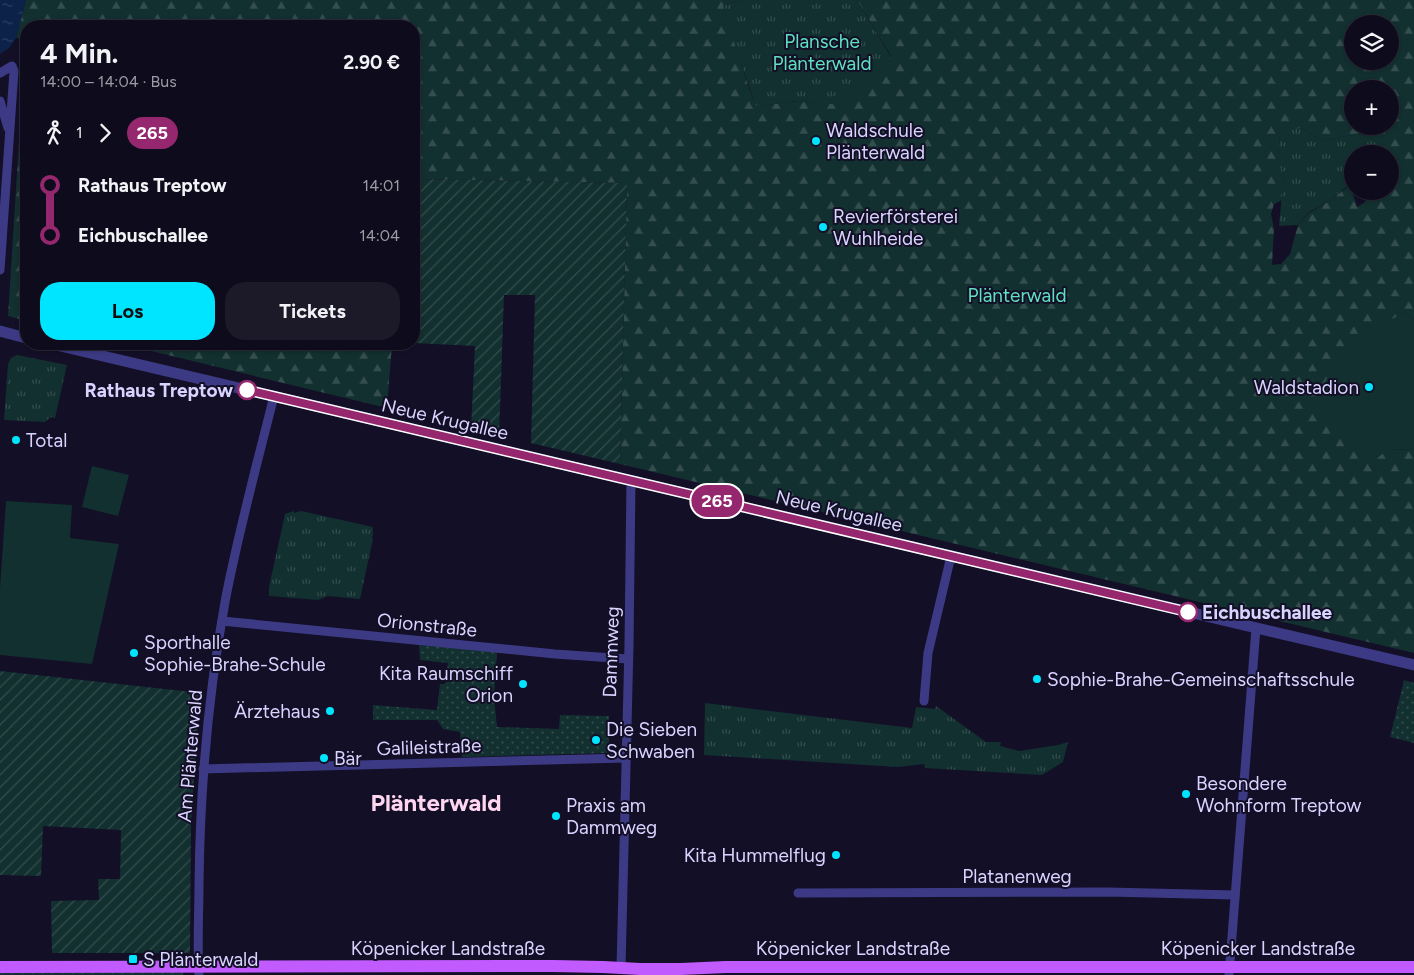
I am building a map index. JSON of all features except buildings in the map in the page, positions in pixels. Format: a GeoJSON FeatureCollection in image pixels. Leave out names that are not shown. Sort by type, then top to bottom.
{"type":"FeatureCollection","features":[{"type":"Feature","properties":{"kind":"main road","name":"Köpenicker Landstraße"},"geometry":{"type":"LineString","coordinates":[[0,967],[199,971],[543,966],[620,971],[726,967],[1229,970],[1285,967],[1414,967]]}},
{"type":"Feature","properties":{"kind":"street"},"geometry":{"type":"LineString","coordinates":[[0,73],[12,66],[14,71],[0,270]]}},
{"type":"Feature","properties":{"kind":"street"},"geometry":{"type":"LineString","coordinates":[[0,101],[10,136]]}},
{"type":"Feature","properties":{"kind":"street"},"geometry":{"type":"LineString","coordinates":[[0,331],[20,336]]}},
{"type":"Feature","properties":{"kind":"street","name":"Neue Krugallee"},"geometry":{"type":"LineString","coordinates":[[78,350],[1414,665]]}},
{"type":"Feature","properties":{"kind":"street","name":"Am Plänterwald"},"geometry":{"type":"LineString","coordinates":[[199,971],[200,832],[203,770],[212,687],[233,563],[274,396]]}},
{"type":"Feature","properties":{"kind":"street","name":"Dammweg"},"geometry":{"type":"LineString","coordinates":[[620,971],[631,481]]}},
{"type":"Feature","properties":{"kind":"street"},"geometry":{"type":"LineString","coordinates":[[924,702],[928,653],[951,556]]}},
{"type":"Feature","properties":{"kind":"street","name":"Orionstraße"},"geometry":{"type":"LineString","coordinates":[[222,621],[555,654],[628,659]]}},
{"type":"Feature","properties":{"kind":"street"},"geometry":{"type":"LineString","coordinates":[[1229,970],[1256,628]]}},
{"type":"Feature","properties":{"kind":"street","name":"Galileistraße"},"geometry":{"type":"LineString","coordinates":[[203,770],[626,758]]}},
{"type":"Feature","properties":{"kind":"street","name":"Platanenweg"},"geometry":{"type":"LineString","coordinates":[[798,893],[1108,892],[1235,895]]}},
{"type":"Feature","properties":{"kind":"green space","name":"Plänterwald"},"geometry":{"type":"Polygon","coordinates":[[[26,0],[740,0],[723,6],[756,106],[799,101],[820,104],[845,104],[891,56],[857,0],[1414,0],[1414,320],[1405,312],[1388,449],[1414,450],[1414,653],[620,464],[627,183],[420,179],[420,20],[21,20],[26,0]],[[1301,128],[1289,136],[1280,136],[1277,163],[1284,172],[1282,200],[1274,204],[1271,214],[1274,229],[1272,265],[1281,264],[1290,254],[1298,225],[1309,213],[1344,190],[1344,200],[1355,200],[1357,207],[1366,200],[1399,200],[1399,145],[1376,145],[1351,135],[1322,141],[1301,128]]]}},
{"type":"Feature","properties":{"kind":"green space","name":"Plansche Plänterwald"},"geometry":{"type":"Polygon","coordinates":[[[740,0],[857,0],[891,57],[845,104],[820,104],[799,101],[756,106],[723,6],[740,0]]]}},
{"type":"Feature","properties":{"kind":"green space","name":"Plänterwald"},"geometry":{"type":"Polygon","coordinates":[[[20,23],[20,39],[16,38],[20,23]]]}},
{"type":"Feature","properties":{"kind":"green space","name":"Plänterwald"},"geometry":{"type":"Polygon","coordinates":[[[20,125],[20,319],[8,316],[20,125]]]}},
{"type":"Feature","properties":{"kind":"green space"},"geometry":{"type":"Polygon","coordinates":[[[1301,128],[1322,141],[1351,135],[1366,135],[1382,145],[1344,145],[1344,189],[1331,200],[1309,212],[1298,225],[1279,226],[1284,172],[1277,164],[1280,135],[1289,136],[1290,129],[1301,128]]]}},
{"type":"Feature","properties":{"kind":"green space"},"geometry":{"type":"Polygon","coordinates":[[[420,179],[627,183],[620,464],[531,443],[535,295],[504,295],[499,436],[471,429],[475,346],[420,343],[420,179]]]}},
{"type":"Feature","properties":{"kind":"green space","name":"Waldstadion"},"geometry":{"type":"Polygon","coordinates":[[[1405,312],[1414,320],[1414,450],[1388,449],[1374,461],[1315,410],[1332,364],[1349,343],[1405,312]]]}},
{"type":"Feature","properties":{"kind":"green space"},"geometry":{"type":"Polygon","coordinates":[[[147,350],[392,350],[387,408],[147,350]]]}},
{"type":"Feature","properties":{"kind":"green space"},"geometry":{"type":"Polygon","coordinates":[[[17,355],[67,365],[55,418],[51,417],[45,422],[4,420],[8,364],[11,358],[17,355]]]}},
{"type":"Feature","properties":{"kind":"green space"},"geometry":{"type":"Polygon","coordinates":[[[92,466],[129,475],[118,516],[82,507],[92,466]]]}},
{"type":"Feature","properties":{"kind":"green space"},"geometry":{"type":"Polygon","coordinates":[[[6,501],[72,505],[70,538],[119,544],[92,664],[0,655],[0,588],[6,501]]]}},
{"type":"Feature","properties":{"kind":"green space"},"geometry":{"type":"Polygon","coordinates":[[[294,511],[294,513],[301,511],[373,527],[373,539],[360,599],[328,596],[318,600],[269,596],[269,587],[285,514],[294,511]]]}},
{"type":"Feature","properties":{"kind":"green space"},"geometry":{"type":"Polygon","coordinates":[[[419,645],[497,652],[494,696],[497,727],[559,729],[560,715],[609,716],[609,753],[462,757],[460,732],[443,729],[437,720],[373,720],[373,705],[437,710],[440,684],[445,684],[448,663],[420,660],[419,645]]]}},
{"type":"Feature","properties":{"kind":"green space"},"geometry":{"type":"Polygon","coordinates":[[[0,671],[201,693],[191,826],[190,953],[52,953],[51,901],[99,900],[98,879],[120,879],[121,830],[43,826],[41,876],[0,875],[0,671]]]}},
{"type":"Feature","properties":{"kind":"green space"},"geometry":{"type":"Polygon","coordinates":[[[1404,680],[1414,683],[1414,743],[1390,737],[1404,680]]]}},
{"type":"Feature","properties":{"kind":"green space"},"geometry":{"type":"Polygon","coordinates":[[[705,703],[912,728],[916,707],[935,709],[936,706],[986,742],[1001,742],[1000,746],[1019,751],[1068,742],[1063,762],[1042,775],[925,768],[924,764],[898,767],[704,755],[705,703]]]}},
{"type":"Feature","properties":{"kind":"green space"},"geometry":{"type":"Polygon","coordinates":[[[0,972],[183,972],[183,975],[0,975],[0,972]]]}},
{"type":"Feature","properties":{"kind":"water"},"geometry":{"type":"Polygon","coordinates":[[[0,0],[26,0],[16,38],[9,48],[0,54],[0,0]]]}},
{"type":"Feature","properties":{"kind":"bus line","name":"265"},"geometry":{"type":"LineString","coordinates":[[247,390],[1188,612]]}},
{"type":"Feature","properties":{"kind":"place","name":"Waldschule Plänterwald"},"geometry":{"type":"Point","coordinates":[816,141]}},
{"type":"Feature","properties":{"kind":"place","name":"Revierförsterei Wuhlheide"},"geometry":{"type":"Point","coordinates":[823,227]}},
{"type":"Feature","properties":{"kind":"place","name":"Waldstadion"},"geometry":{"type":"Point","coordinates":[1369,387]}},
{"type":"Feature","properties":{"kind":"place","name":"Rathaus Treptow"},"geometry":{"type":"Point","coordinates":[247,390]}},
{"type":"Feature","properties":{"kind":"place","name":"Total"},"geometry":{"type":"Point","coordinates":[16,440]}},
{"type":"Feature","properties":{"kind":"place","name":"Eichbuschallee"},"geometry":{"type":"Point","coordinates":[1188,612]}},
{"type":"Feature","properties":{"kind":"place","name":"Sporthalle Sophie-Brahe-Schule"},"geometry":{"type":"Point","coordinates":[134,653]}},
{"type":"Feature","properties":{"kind":"place","name":"Sophie-Brahe-Gemeinschaftsschule"},"geometry":{"type":"Point","coordinates":[1037,679]}},
{"type":"Feature","properties":{"kind":"place","name":"Kita Raumschiff Orion"},"geometry":{"type":"Point","coordinates":[523,684]}},
{"type":"Feature","properties":{"kind":"place","name":"Ärztehaus"},"geometry":{"type":"Point","coordinates":[330,711]}},
{"type":"Feature","properties":{"kind":"place","name":"Die Sieben Schwaben"},"geometry":{"type":"Point","coordinates":[596,740]}},
{"type":"Feature","properties":{"kind":"place","name":"Bär"},"geometry":{"type":"Point","coordinates":[324,758]}},
{"type":"Feature","properties":{"kind":"place","name":"Besondere Wohnform Treptow"},"geometry":{"type":"Point","coordinates":[1186,794]}},
{"type":"Feature","properties":{"kind":"place","name":"Praxis am Dammweg"},"geometry":{"type":"Point","coordinates":[556,816]}},
{"type":"Feature","properties":{"kind":"place","name":"Kita Hummelflug"},"geometry":{"type":"Point","coordinates":[836,855]}},
{"type":"Feature","properties":{"kind":"place","name":"S Plänterwald"},"geometry":{"type":"Point","coordinates":[133,959]}},
{"type":"Feature","properties":{"kind":"district","name":"Plänterwald"},"geometry":{"type":"Point","coordinates":[436,802]}}]}
